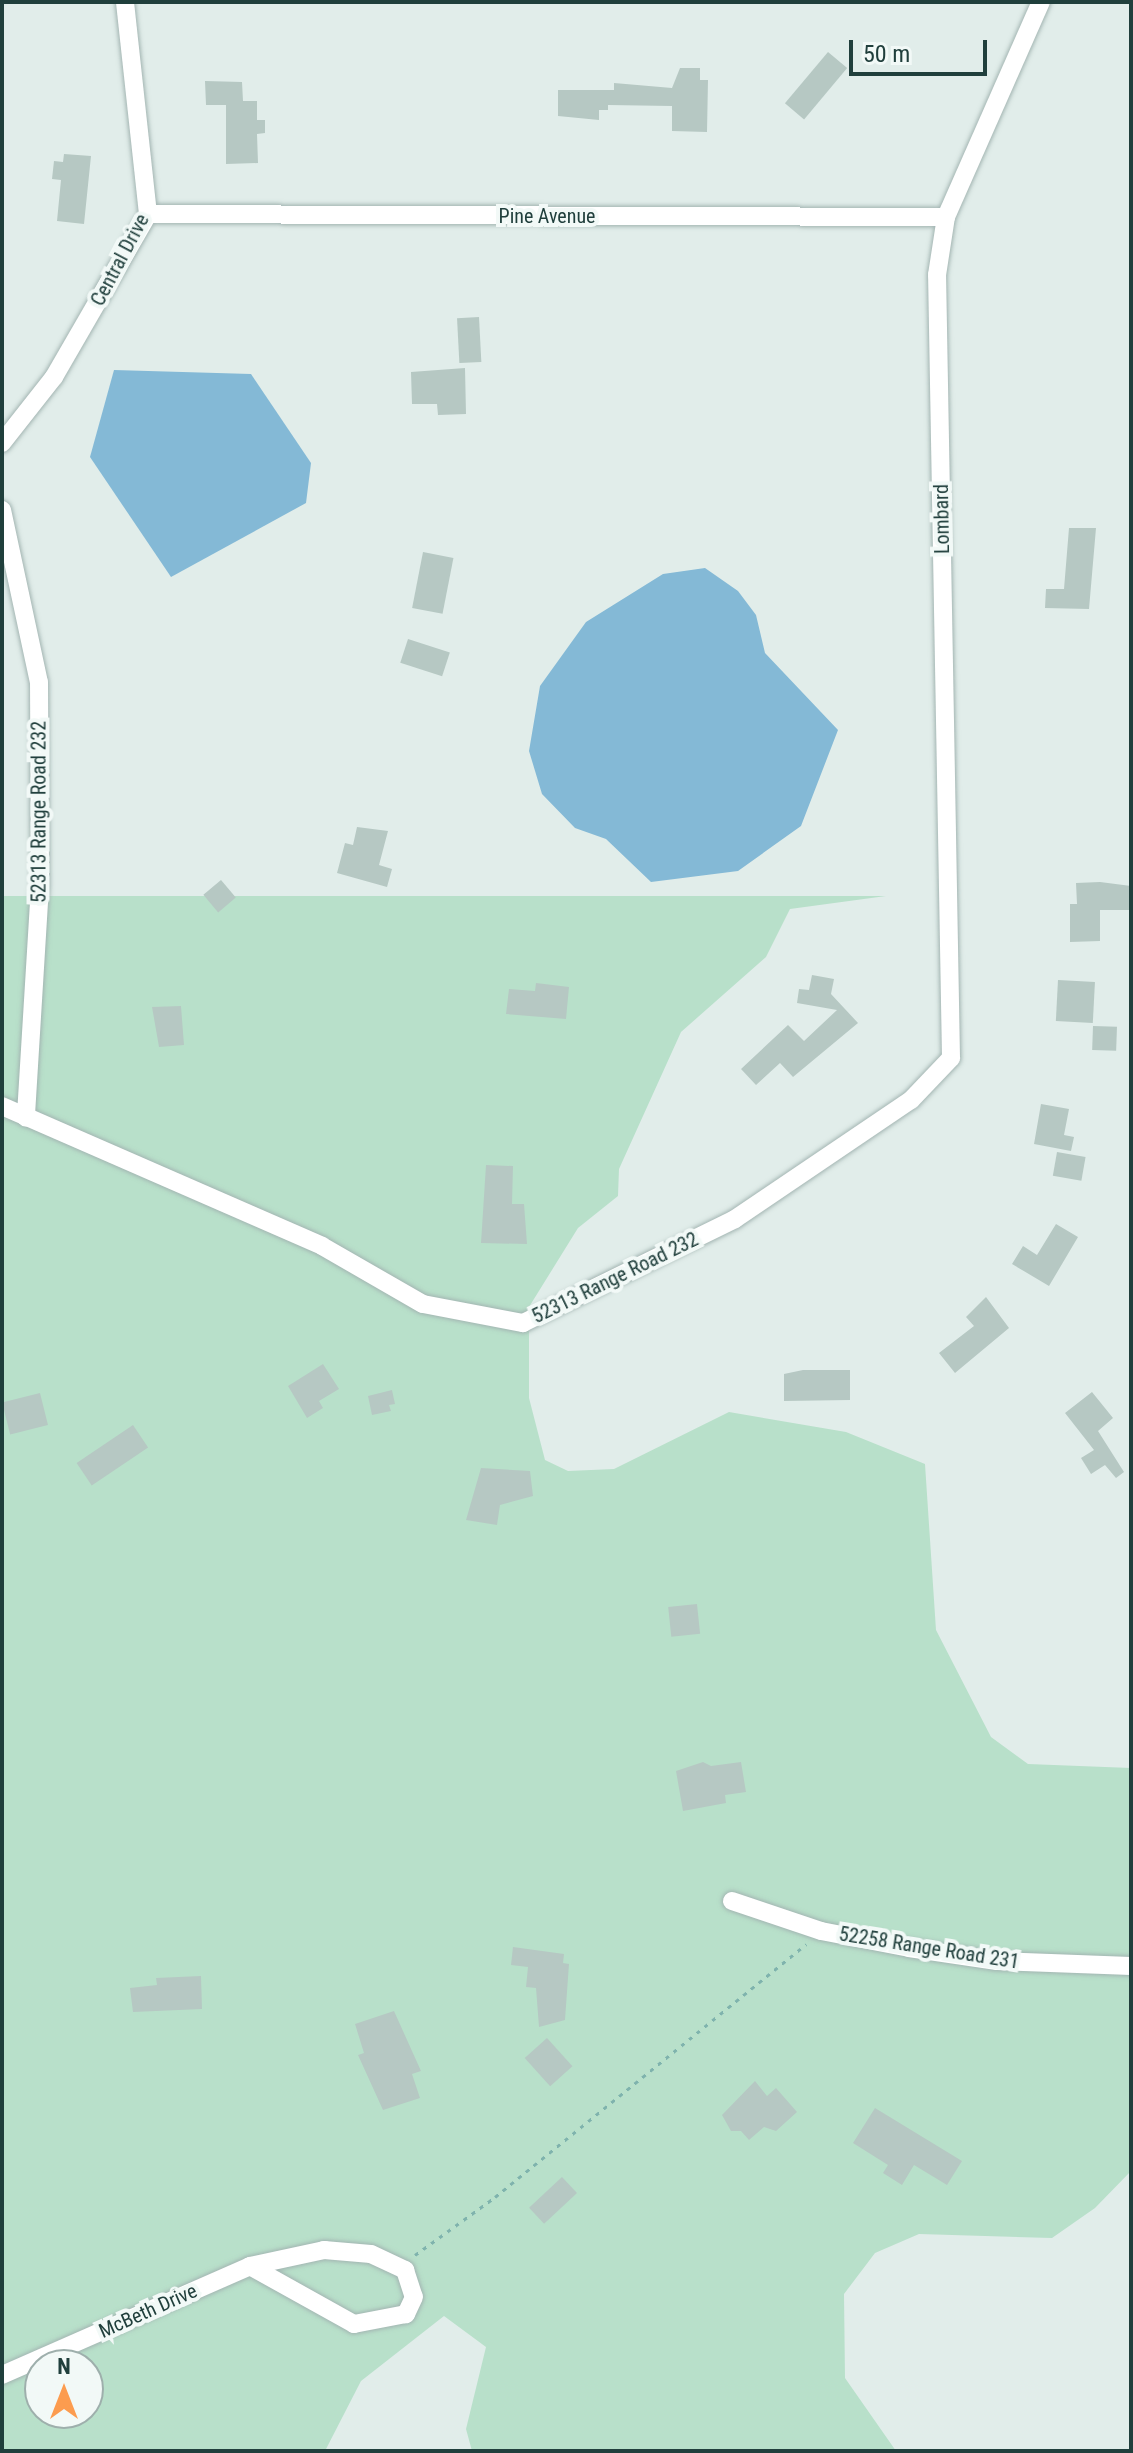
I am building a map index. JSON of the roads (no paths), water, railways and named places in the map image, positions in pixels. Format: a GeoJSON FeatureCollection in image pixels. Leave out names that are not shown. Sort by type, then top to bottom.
{"type":"FeatureCollection","features":[{"type":"Feature","properties":{"kind":"street","name":"Central Drive"},"geometry":{"type":"LineString","coordinates":[[2,443],[54,377],[148,214],[125,2]]}},
{"type":"Feature","properties":{"kind":"street","name":"Lombard"},"geometry":{"type":"LineString","coordinates":[[951,1058],[937,275],[946,217],[1041,2]]}},
{"type":"Feature","properties":{"kind":"street","name":"Pine Avenue"},"geometry":{"type":"LineString","coordinates":[[148,214],[946,217]]}},
{"type":"Feature","properties":{"kind":"street","name":"52313 Range Road 232"},"geometry":{"type":"LineString","coordinates":[[2,510],[39,682],[40,886],[26,1118]]}},
{"type":"Feature","properties":{"kind":"street","name":"52313 Range Road 232"},"geometry":{"type":"LineString","coordinates":[[2,1106],[322,1246],[423,1304],[523,1323],[735,1219],[911,1100],[951,1058]]}},
{"type":"Feature","properties":{"kind":"street","name":"52258 Range Road 231"},"geometry":{"type":"LineString","coordinates":[[732,1901],[821,1931],[997,1961],[1131,1966]]}},
{"type":"Feature","properties":{"kind":"street","name":"McBeth Drive"},"geometry":{"type":"LineString","coordinates":[[2,2375],[250,2266],[324,2250],[371,2254],[402,2269],[414,2297],[406,2314],[354,2324],[250,2266]]}},
{"type":"Feature","properties":{"kind":"water"},"geometry":{"type":"Polygon","coordinates":[[[114,370],[251,374],[311,463],[306,503],[171,577],[90,457],[114,370]]]}},
{"type":"Feature","properties":{"kind":"water"},"geometry":{"type":"Polygon","coordinates":[[[705,568],[738,591],[756,615],[765,653],[838,730],[801,826],[738,871],[651,882],[606,839],[575,828],[542,794],[529,751],[540,686],[586,622],[663,574],[705,568]]]}}]}
